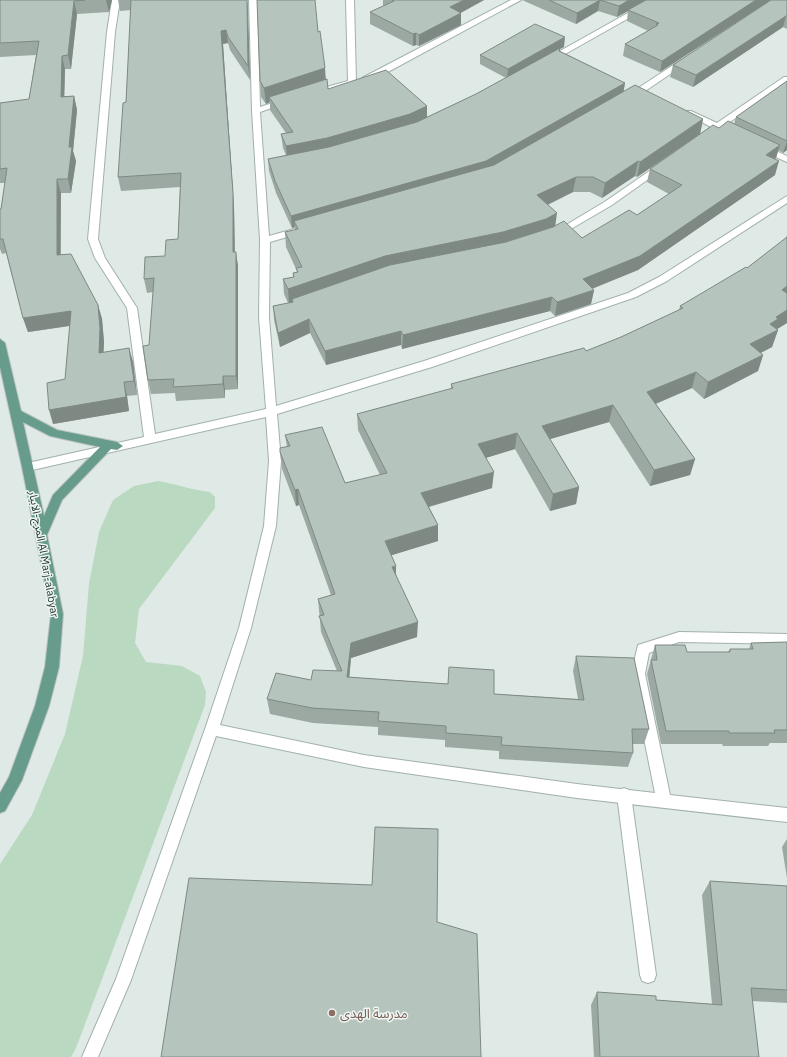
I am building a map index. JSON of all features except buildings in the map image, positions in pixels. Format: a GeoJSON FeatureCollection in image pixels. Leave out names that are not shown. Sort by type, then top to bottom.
{"type":"FeatureCollection","features":[{"type":"Feature","properties":{"kind":"main road","name":"المرج-الابيار Al Marj-alabyar"},"geometry":{"type":"LineString","coordinates":[[0,343],[28,467],[57,614],[52,667],[31,738],[15,780],[0,806]]}},
{"type":"Feature","properties":{"kind":"main road"},"geometry":{"type":"LineString","coordinates":[[16,413],[54,433],[117,446]]}},
{"type":"Feature","properties":{"kind":"main road"},"geometry":{"type":"LineString","coordinates":[[41,536],[57,498],[105,448]]}},
{"type":"Feature","properties":{"kind":"street"},"geometry":{"type":"LineString","coordinates":[[116,0],[93,239],[96,251],[101,261],[127,297],[132,308],[150,439]]}},
{"type":"Feature","properties":{"kind":"street"},"geometry":{"type":"LineString","coordinates":[[90,1057],[123,980],[212,730],[245,628],[270,526],[275,461],[271,412],[264,168],[256,111],[253,0]]}},
{"type":"Feature","properties":{"kind":"street"},"geometry":{"type":"LineString","coordinates":[[350,0],[352,82]]}},
{"type":"Feature","properties":{"kind":"street"},"geometry":{"type":"LineString","coordinates":[[256,111],[384,71],[517,0]]}},
{"type":"Feature","properties":{"kind":"street"},"geometry":{"type":"LineString","coordinates":[[540,65],[657,0]]}},
{"type":"Feature","properties":{"kind":"street"},"geometry":{"type":"LineString","coordinates":[[619,103],[643,93],[693,56]]}},
{"type":"Feature","properties":{"kind":"street"},"geometry":{"type":"LineString","coordinates":[[694,144],[716,127],[787,79]]}},
{"type":"Feature","properties":{"kind":"street"},"geometry":{"type":"LineString","coordinates":[[682,110],[731,133]]}},
{"type":"Feature","properties":{"kind":"street"},"geometry":{"type":"LineString","coordinates":[[752,143],[787,159]]}},
{"type":"Feature","properties":{"kind":"street"},"geometry":{"type":"LineString","coordinates":[[548,238],[609,203],[670,161]]}},
{"type":"Feature","properties":{"kind":"street"},"geometry":{"type":"LineString","coordinates":[[28,467],[105,448],[271,412],[428,364],[632,295],[663,280],[787,199]]}},
{"type":"Feature","properties":{"kind":"street"},"geometry":{"type":"LineString","coordinates":[[265,240],[310,228]]}},
{"type":"Feature","properties":{"kind":"street"},"geometry":{"type":"LineString","coordinates":[[664,801],[638,674],[643,649],[679,637],[787,639]]}},
{"type":"Feature","properties":{"kind":"street"},"geometry":{"type":"LineString","coordinates":[[212,730],[364,760],[577,791],[624,795],[787,815]]}},
{"type":"Feature","properties":{"kind":"street"},"geometry":{"type":"LineString","coordinates":[[624,795],[648,975]]}},
{"type":"Feature","properties":{"kind":"green space"},"geometry":{"type":"Polygon","coordinates":[[[158,481],[210,492],[215,497],[215,508],[139,609],[135,643],[146,662],[182,666],[200,676],[206,692],[205,705],[76,1048],[71,1057],[0,1057],[0,864],[32,815],[65,734],[83,656],[89,584],[99,532],[113,500],[134,486],[158,481]]]}},
{"type":"Feature","properties":{"kind":"place","name":"مدرسة الهدى"},"geometry":{"type":"Point","coordinates":[332,1013]}}]}
